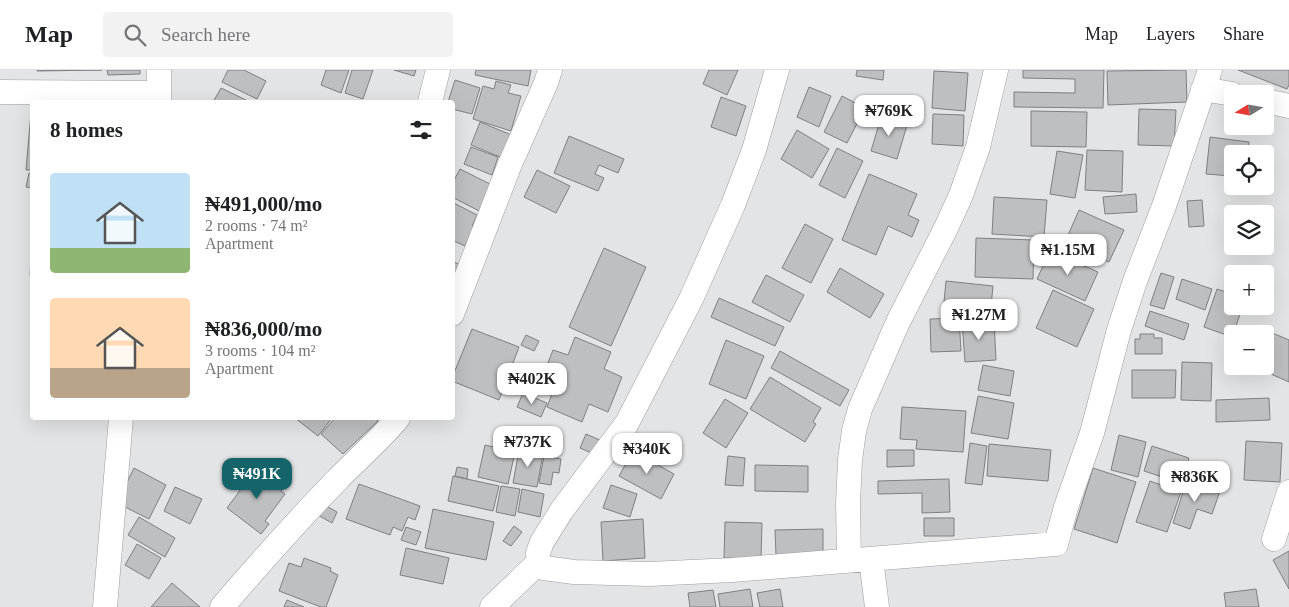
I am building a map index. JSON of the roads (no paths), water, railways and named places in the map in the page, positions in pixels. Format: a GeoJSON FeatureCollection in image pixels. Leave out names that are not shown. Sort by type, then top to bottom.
{"type":"FeatureCollection","features":[{"type":"Feature","properties":{"kind":"street"},"geometry":{"type":"LineString","coordinates":[[430,100],[438,70]]}},
{"type":"Feature","properties":{"kind":"street"},"geometry":{"type":"LineString","coordinates":[[455,306],[510,164],[550,70]]}},
{"type":"Feature","properties":{"kind":"street"},"geometry":{"type":"LineString","coordinates":[[777,70],[754,150],[733,206],[692,299],[627,422],[602,459],[562,510],[542,542],[538,553],[539,562],[544,568],[552,570],[650,574],[732,570],[1056,544],[1066,507],[1092,432],[1119,330],[1135,281],[1164,206],[1206,80],[1224,90]]}},
{"type":"Feature","properties":{"kind":"street"},"geometry":{"type":"LineString","coordinates":[[877,607],[860,559],[848,504],[850,460],[854,431],[860,409],[898,322],[935,251],[961,195],[978,147],[996,70]]}},
{"type":"Feature","properties":{"kind":"street"},"geometry":{"type":"LineString","coordinates":[[0,92],[159,88]]}},
{"type":"Feature","properties":{"kind":"street"},"geometry":{"type":"LineString","coordinates":[[1274,103],[1289,106]]}},
{"type":"Feature","properties":{"kind":"street"},"geometry":{"type":"LineString","coordinates":[[105,607],[121,420]]}},
{"type":"Feature","properties":{"kind":"street"},"geometry":{"type":"LineString","coordinates":[[222,607],[284,535],[358,458],[385,434],[396,420]]}},
{"type":"Feature","properties":{"kind":"street"},"geometry":{"type":"LineString","coordinates":[[1274,539],[1289,492]]}},
{"type":"Feature","properties":{"kind":"street"},"geometry":{"type":"LineString","coordinates":[[492,607],[539,562]]}}]}
